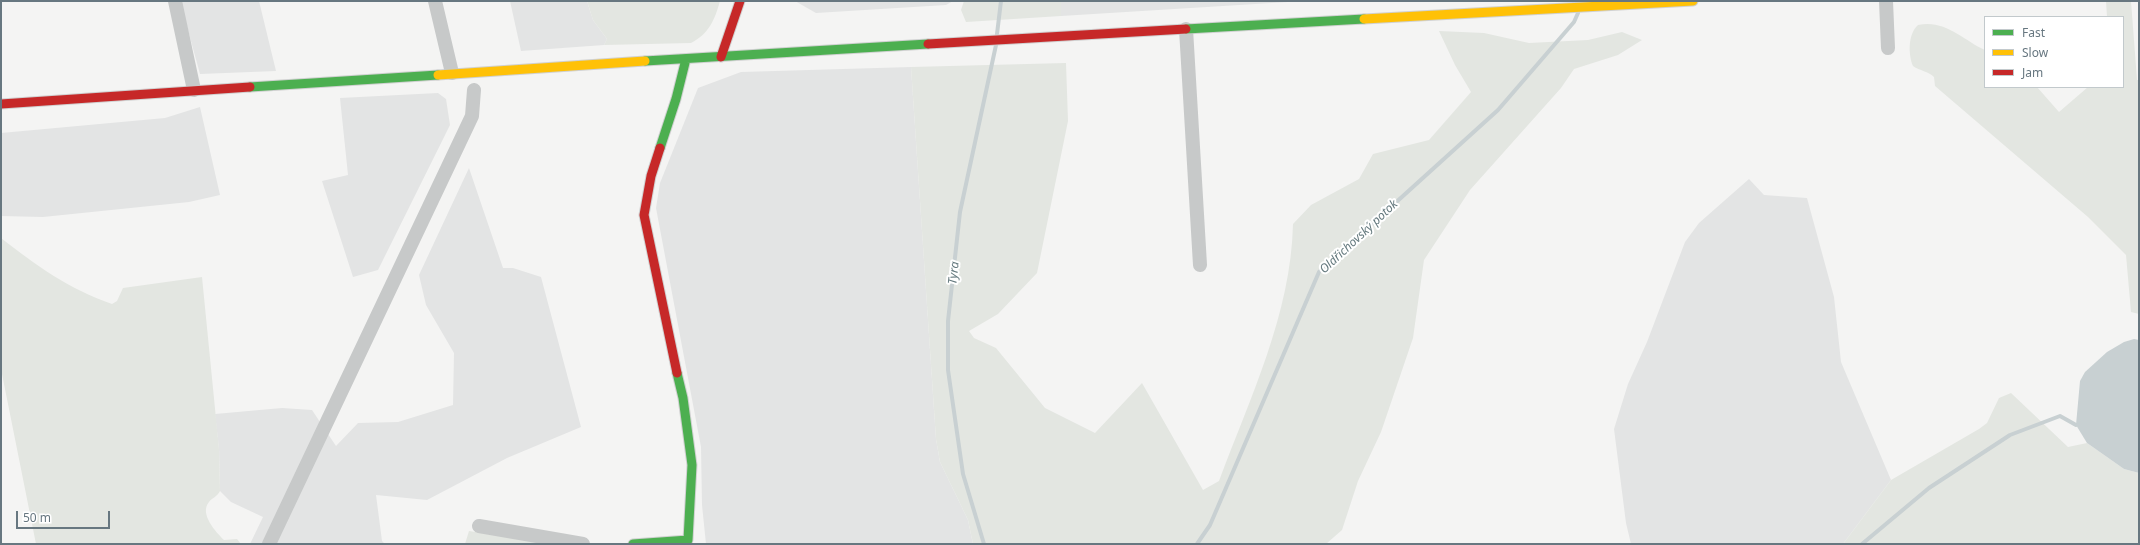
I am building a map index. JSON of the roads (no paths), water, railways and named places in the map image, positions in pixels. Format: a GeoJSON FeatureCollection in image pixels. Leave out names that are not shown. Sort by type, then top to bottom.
{"type":"FeatureCollection","features":[{"type":"Feature","properties":{"kind":"main road"},"geometry":{"type":"LineString","coordinates":[[721,57],[740,1]]}},
{"type":"Feature","properties":{"kind":"main road"},"geometry":{"type":"LineString","coordinates":[[1,104],[452,73],[1186,29],[1395,13],[1545,10],[1693,1]]}},
{"type":"Feature","properties":{"kind":"main road"},"geometry":{"type":"LineString","coordinates":[[633,544],[688,540],[692,465],[683,398],[671,351],[644,215],[650,176],[676,99],[686,59]]}},
{"type":"Feature","properties":{"kind":"street"},"geometry":{"type":"LineString","coordinates":[[175,1],[194,90]]}},
{"type":"Feature","properties":{"kind":"street"},"geometry":{"type":"LineString","coordinates":[[435,1],[452,73]]}},
{"type":"Feature","properties":{"kind":"street"},"geometry":{"type":"LineString","coordinates":[[1886,1],[1888,48]]}},
{"type":"Feature","properties":{"kind":"street"},"geometry":{"type":"LineString","coordinates":[[1186,29],[1200,265]]}},
{"type":"Feature","properties":{"kind":"street"},"geometry":{"type":"LineString","coordinates":[[269,544],[472,116],[474,90]]}},
{"type":"Feature","properties":{"kind":"street"},"geometry":{"type":"LineString","coordinates":[[479,526],[583,544]]}},
{"type":"Feature","properties":{"kind":"waterway","name":"Tyra"},"geometry":{"type":"LineString","coordinates":[[997,34],[1001,1]]}},
{"type":"Feature","properties":{"kind":"waterway","name":"Oldřichovský potok"},"geometry":{"type":"LineString","coordinates":[[1197,544],[1210,525],[1319,272],[1498,110],[1574,22],[1578,13]]}},
{"type":"Feature","properties":{"kind":"waterway","name":"Tyra"},"geometry":{"type":"LineString","coordinates":[[984,544],[963,474],[948,370],[948,321],[960,212],[996,45]]}},
{"type":"Feature","properties":{"kind":"waterway"},"geometry":{"type":"LineString","coordinates":[[1862,544],[1929,488],[2010,435],[2060,416],[2076,425]]}}]}
